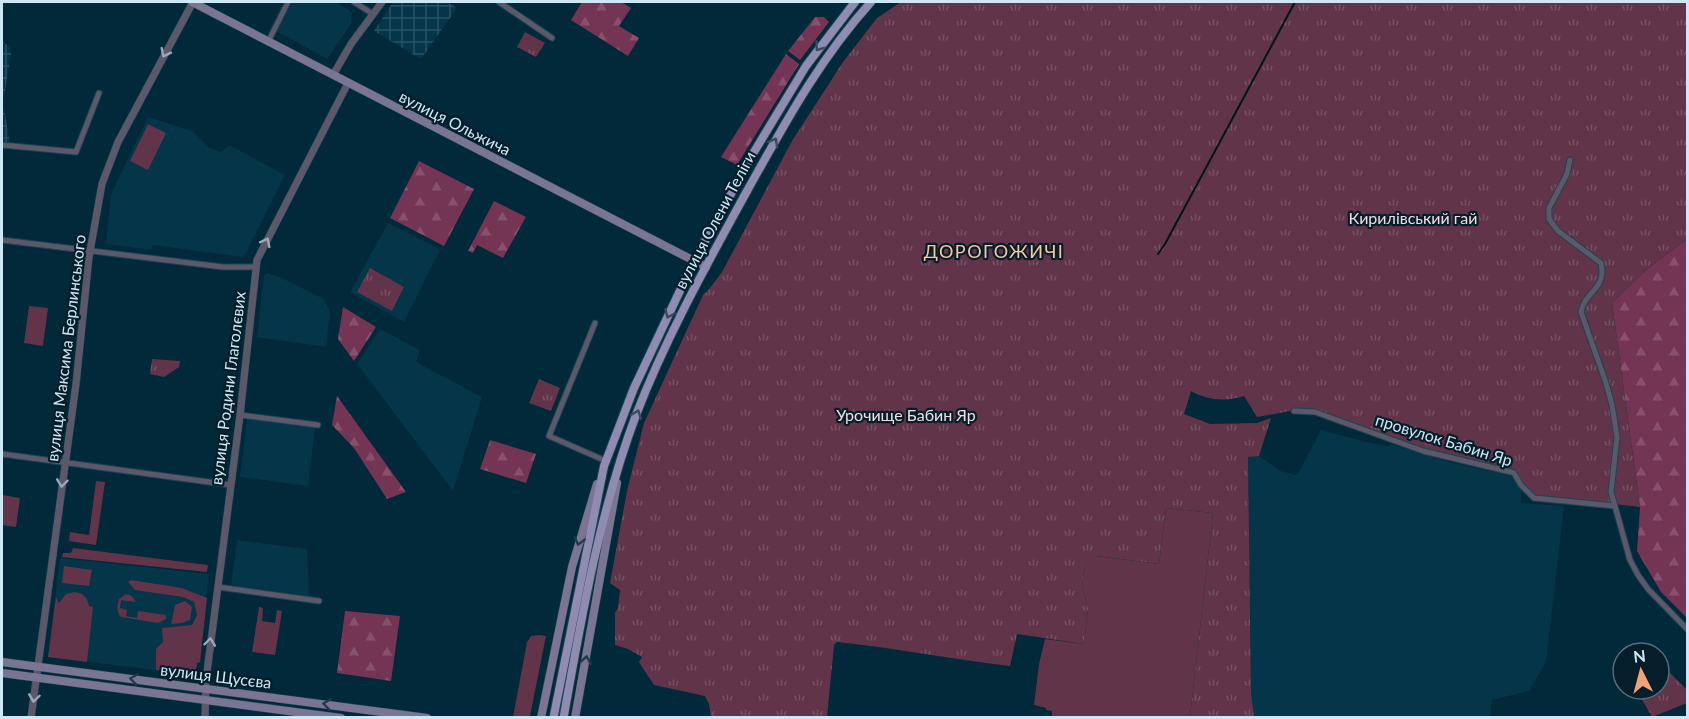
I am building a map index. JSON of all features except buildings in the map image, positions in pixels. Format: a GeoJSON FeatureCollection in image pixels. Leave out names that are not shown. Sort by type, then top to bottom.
{"type":"FeatureCollection","features":[{"type":"Feature","properties":{"kind":"main road","name":"вулиця Ольжича"},"geometry":{"type":"LineString","coordinates":[[193,2],[706,267]]}},
{"type":"Feature","properties":{"kind":"main road","name":"вулиця Олени Теліги"},"geometry":{"type":"LineString","coordinates":[[541,717],[572,567],[585,520],[634,388],[694,261],[754,152],[801,74],[834,27],[855,2]]}},
{"type":"Feature","properties":{"kind":"main road","name":"вулиця Олени Теліги"},"geometry":{"type":"LineString","coordinates":[[564,715],[582,613],[606,509],[632,425],[649,384],[706,267],[796,104],[822,62],[871,2]]}},
{"type":"Feature","properties":{"kind":"main road","name":"вулиця Олени Теліги"},"geometry":{"type":"LineString","coordinates":[[554,715],[605,463]]}},
{"type":"Feature","properties":{"kind":"main road","name":"вулиця Олени Теліги"},"geometry":{"type":"LineString","coordinates":[[575,717],[619,469]]}},
{"type":"Feature","properties":{"kind":"main road","name":"вулиця Щусєва"},"geometry":{"type":"LineString","coordinates":[[2,662],[427,717]]}},
{"type":"Feature","properties":{"kind":"main road","name":"вулиця Щусєва"},"geometry":{"type":"LineString","coordinates":[[2,673],[341,717]]}},
{"type":"Feature","properties":{"kind":"street","name":"вулиця Максима Берлинського"},"geometry":{"type":"LineString","coordinates":[[31,717],[65,463],[90,250],[102,184],[112,157],[193,2]]}},
{"type":"Feature","properties":{"kind":"street"},"geometry":{"type":"LineString","coordinates":[[268,42],[288,2]]}},
{"type":"Feature","properties":{"kind":"street"},"geometry":{"type":"LineString","coordinates":[[354,2],[373,14]]}},
{"type":"Feature","properties":{"kind":"street"},"geometry":{"type":"LineString","coordinates":[[333,75],[351,44],[382,2]]}},
{"type":"Feature","properties":{"kind":"street"},"geometry":{"type":"LineString","coordinates":[[499,2],[552,38]]}},
{"type":"Feature","properties":{"kind":"street","name":"вулиця Родини Глаголєвих"},"geometry":{"type":"LineString","coordinates":[[205,717],[206,688],[258,257],[348,83]]}},
{"type":"Feature","properties":{"kind":"street"},"geometry":{"type":"LineString","coordinates":[[2,145],[76,152],[99,93]]}},
{"type":"Feature","properties":{"kind":"street"},"geometry":{"type":"LineString","coordinates":[[1570,160],[1567,174],[1549,207],[1549,219],[1558,231],[1601,263],[1604,273],[1602,281],[1582,303],[1581,312],[1606,382],[1616,426],[1617,437],[1611,492],[1614,506],[1630,560],[1638,575],[1688,630]]}},
{"type":"Feature","properties":{"kind":"street"},"geometry":{"type":"LineString","coordinates":[[2,240],[223,267],[256,267]]}},
{"type":"Feature","properties":{"kind":"street"},"geometry":{"type":"LineString","coordinates":[[595,323],[549,436],[605,463]]}},
{"type":"Feature","properties":{"kind":"street","name":"провулок Бабин Яр"},"geometry":{"type":"LineString","coordinates":[[1294,411],[1315,412],[1423,451],[1515,473],[1521,485],[1534,498],[1614,506]]}},
{"type":"Feature","properties":{"kind":"street"},"geometry":{"type":"LineString","coordinates":[[240,415],[318,425]]}},
{"type":"Feature","properties":{"kind":"street"},"geometry":{"type":"LineString","coordinates":[[2,454],[231,485]]}},
{"type":"Feature","properties":{"kind":"street"},"geometry":{"type":"LineString","coordinates":[[218,587],[319,601]]}},
{"type":"Feature","properties":{"kind":"shaded area"},"geometry":{"type":"Polygon","coordinates":[[[293,2],[336,2],[352,12],[351,24],[327,59],[276,31],[293,2]]]}},
{"type":"Feature","properties":{"kind":"shaded area"},"geometry":{"type":"Polygon","coordinates":[[[393,2],[448,2],[457,8],[421,59],[374,31],[393,2]]]}},
{"type":"Feature","properties":{"kind":"shaded area"},"geometry":{"type":"Polygon","coordinates":[[[2,41],[10,47],[11,54],[3,103],[10,143],[2,141],[2,41]]]}},
{"type":"Feature","properties":{"kind":"shaded area"},"geometry":{"type":"Polygon","coordinates":[[[148,117],[192,131],[208,147],[221,152],[229,145],[285,175],[245,255],[242,257],[153,245],[152,250],[106,244],[111,194],[148,117]]]}},
{"type":"Feature","properties":{"kind":"shaded area"},"geometry":{"type":"Polygon","coordinates":[[[388,223],[440,249],[404,322],[350,292],[388,223]]]}},
{"type":"Feature","properties":{"kind":"shaded area"},"geometry":{"type":"Polygon","coordinates":[[[267,273],[324,299],[330,312],[326,347],[257,337],[264,276],[267,273]]]}},
{"type":"Feature","properties":{"kind":"shaded area"},"geometry":{"type":"Polygon","coordinates":[[[380,329],[420,350],[416,362],[482,397],[453,491],[357,364],[380,329]]]}},
{"type":"Feature","properties":{"kind":"shaded area"},"geometry":{"type":"Polygon","coordinates":[[[247,419],[315,428],[308,486],[240,477],[247,419]]]}},
{"type":"Feature","properties":{"kind":"shaded area"},"geometry":{"type":"Polygon","coordinates":[[[1321,430],[1371,443],[1389,446],[1390,444],[1457,464],[1513,476],[1521,489],[1521,503],[1564,506],[1546,662],[1529,691],[1492,700],[1490,717],[1254,717],[1251,693],[1248,456],[1259,456],[1281,471],[1295,475],[1299,472],[1321,430]]]}},
{"type":"Feature","properties":{"kind":"shaded area"},"geometry":{"type":"Polygon","coordinates":[[[237,540],[307,549],[309,596],[231,585],[237,540]]]}},
{"type":"Feature","properties":{"kind":"shaded area"},"geometry":{"type":"Polygon","coordinates":[[[60,558],[209,574],[195,675],[48,657],[60,558]]]}},
{"type":"Feature","properties":{"kind":"green space"},"geometry":{"type":"Polygon","coordinates":[[[582,2],[621,2],[631,8],[619,26],[639,38],[628,56],[571,20],[582,2]]]}},
{"type":"Feature","properties":{"kind":"green space"},"geometry":{"type":"Polygon","coordinates":[[[901,2],[1687,2],[1687,239],[1647,269],[1612,303],[1640,507],[1535,495],[1522,484],[1515,471],[1424,449],[1333,419],[1296,410],[1257,417],[1244,396],[1217,399],[1191,391],[1184,414],[1210,424],[1257,423],[1271,418],[1259,456],[1248,457],[1251,693],[1254,717],[1190,717],[1213,513],[1166,508],[1159,564],[1097,556],[1085,566],[1082,586],[1088,608],[1084,644],[1017,634],[1010,666],[837,642],[834,645],[827,717],[711,717],[705,696],[654,685],[639,662],[642,657],[615,645],[615,613],[618,608],[620,590],[610,583],[627,491],[644,423],[703,295],[722,272],[792,141],[843,62],[877,18],[901,2]]]}},
{"type":"Feature","properties":{"kind":"green space"},"geometry":{"type":"Polygon","coordinates":[[[815,17],[824,17],[829,22],[800,60],[788,51],[815,17]]]}},
{"type":"Feature","properties":{"kind":"green space"},"geometry":{"type":"Polygon","coordinates":[[[525,32],[545,43],[536,57],[517,47],[525,32]]]}},
{"type":"Feature","properties":{"kind":"green space"},"geometry":{"type":"Polygon","coordinates":[[[786,54],[799,64],[737,165],[721,157],[786,54]]]}},
{"type":"Feature","properties":{"kind":"green space"},"geometry":{"type":"Polygon","coordinates":[[[148,124],[166,133],[148,170],[130,161],[148,124]]]}},
{"type":"Feature","properties":{"kind":"green space"},"geometry":{"type":"Polygon","coordinates":[[[419,161],[474,189],[444,246],[390,218],[419,161]]]}},
{"type":"Feature","properties":{"kind":"green space"},"geometry":{"type":"Polygon","coordinates":[[[494,201],[526,217],[503,258],[477,245],[473,253],[468,251],[494,201]]]}},
{"type":"Feature","properties":{"kind":"green space"},"geometry":{"type":"Polygon","coordinates":[[[1687,239],[1687,618],[1661,592],[1637,551],[1640,507],[1612,303],[1647,269],[1687,239]]]}},
{"type":"Feature","properties":{"kind":"green space"},"geometry":{"type":"Polygon","coordinates":[[[370,268],[404,287],[392,311],[357,292],[370,268]]]}},
{"type":"Feature","properties":{"kind":"green space"},"geometry":{"type":"Polygon","coordinates":[[[29,306],[48,308],[43,346],[24,343],[29,306]]]}},
{"type":"Feature","properties":{"kind":"green space"},"geometry":{"type":"Polygon","coordinates":[[[343,307],[376,327],[354,361],[338,339],[343,307]]]}},
{"type":"Feature","properties":{"kind":"green space"},"geometry":{"type":"Polygon","coordinates":[[[152,359],[180,361],[179,367],[164,377],[150,374],[152,359]]]}},
{"type":"Feature","properties":{"kind":"green space"},"geometry":{"type":"Polygon","coordinates":[[[539,379],[560,388],[551,411],[529,403],[539,379]]]}},
{"type":"Feature","properties":{"kind":"green space"},"geometry":{"type":"Polygon","coordinates":[[[337,396],[406,492],[387,499],[354,448],[332,425],[337,396]]]}},
{"type":"Feature","properties":{"kind":"green space"},"geometry":{"type":"Polygon","coordinates":[[[490,440],[536,454],[526,483],[480,469],[490,440]]]}},
{"type":"Feature","properties":{"kind":"green space"},"geometry":{"type":"Polygon","coordinates":[[[96,481],[105,482],[96,545],[69,541],[70,532],[89,535],[96,481]]]}},
{"type":"Feature","properties":{"kind":"green space"},"geometry":{"type":"Polygon","coordinates":[[[2,495],[20,498],[16,527],[2,525],[2,495]]]}},
{"type":"Feature","properties":{"kind":"green space"},"geometry":{"type":"Polygon","coordinates":[[[1166,508],[1213,513],[1190,717],[1052,717],[1052,711],[1034,705],[1039,664],[1045,639],[1084,644],[1088,608],[1082,586],[1085,566],[1096,556],[1159,564],[1166,508]]]}},
{"type":"Feature","properties":{"kind":"green space"},"geometry":{"type":"Polygon","coordinates":[[[73,548],[208,565],[207,572],[62,557],[63,553],[71,553],[73,548]]]}},
{"type":"Feature","properties":{"kind":"green space"},"geometry":{"type":"Polygon","coordinates":[[[64,566],[92,570],[89,586],[62,583],[64,566]]]}},
{"type":"Feature","properties":{"kind":"green space"},"geometry":{"type":"Polygon","coordinates":[[[131,580],[182,588],[207,598],[200,662],[197,663],[195,675],[156,670],[156,649],[163,642],[162,628],[192,625],[197,615],[194,602],[183,597],[135,590],[128,582],[131,580]]]}},
{"type":"Feature","properties":{"kind":"green space"},"geometry":{"type":"Polygon","coordinates":[[[74,592],[83,594],[89,606],[93,607],[87,662],[48,657],[56,597],[59,603],[66,594],[74,592]]]}},
{"type":"Feature","properties":{"kind":"green space"},"geometry":{"type":"Polygon","coordinates":[[[126,594],[132,596],[136,602],[121,600],[120,608],[127,610],[126,616],[137,618],[138,611],[166,615],[166,619],[158,623],[121,617],[118,611],[119,599],[126,594]]]}},
{"type":"Feature","properties":{"kind":"green space"},"geometry":{"type":"Polygon","coordinates":[[[185,601],[192,607],[190,620],[171,624],[175,605],[185,601]]]}},
{"type":"Feature","properties":{"kind":"green space"},"geometry":{"type":"Polygon","coordinates":[[[259,607],[263,608],[262,621],[275,623],[277,610],[282,611],[275,655],[252,652],[259,607]]]}},
{"type":"Feature","properties":{"kind":"green space"},"geometry":{"type":"Polygon","coordinates":[[[345,611],[400,616],[391,681],[337,673],[345,611]]]}},
{"type":"Feature","properties":{"kind":"green space"},"geometry":{"type":"Polygon","coordinates":[[[531,636],[546,636],[530,716],[513,717],[527,642],[531,636]]]}},
{"type":"Feature","properties":{"kind":"green space"},"geometry":{"type":"Polygon","coordinates":[[[1671,674],[1687,690],[1687,703],[1652,717],[1643,701],[1671,701],[1671,674]]]}},
{"type":"Feature","properties":{"kind":"waterway"},"geometry":{"type":"LineString","coordinates":[[1158,254],[1295,2]]}},
{"type":"Feature","properties":{"kind":"district","name":"ДОРОГОЖИЧІ"},"geometry":{"type":"Point","coordinates":[994,252]}},
{"type":"Feature","properties":{"kind":"park label","name":"Кирилівський гай"},"geometry":{"type":"Point","coordinates":[1413,218]}},
{"type":"Feature","properties":{"kind":"park label","name":"Урочище Бабин Яр"},"geometry":{"type":"Point","coordinates":[906,415]}}]}
